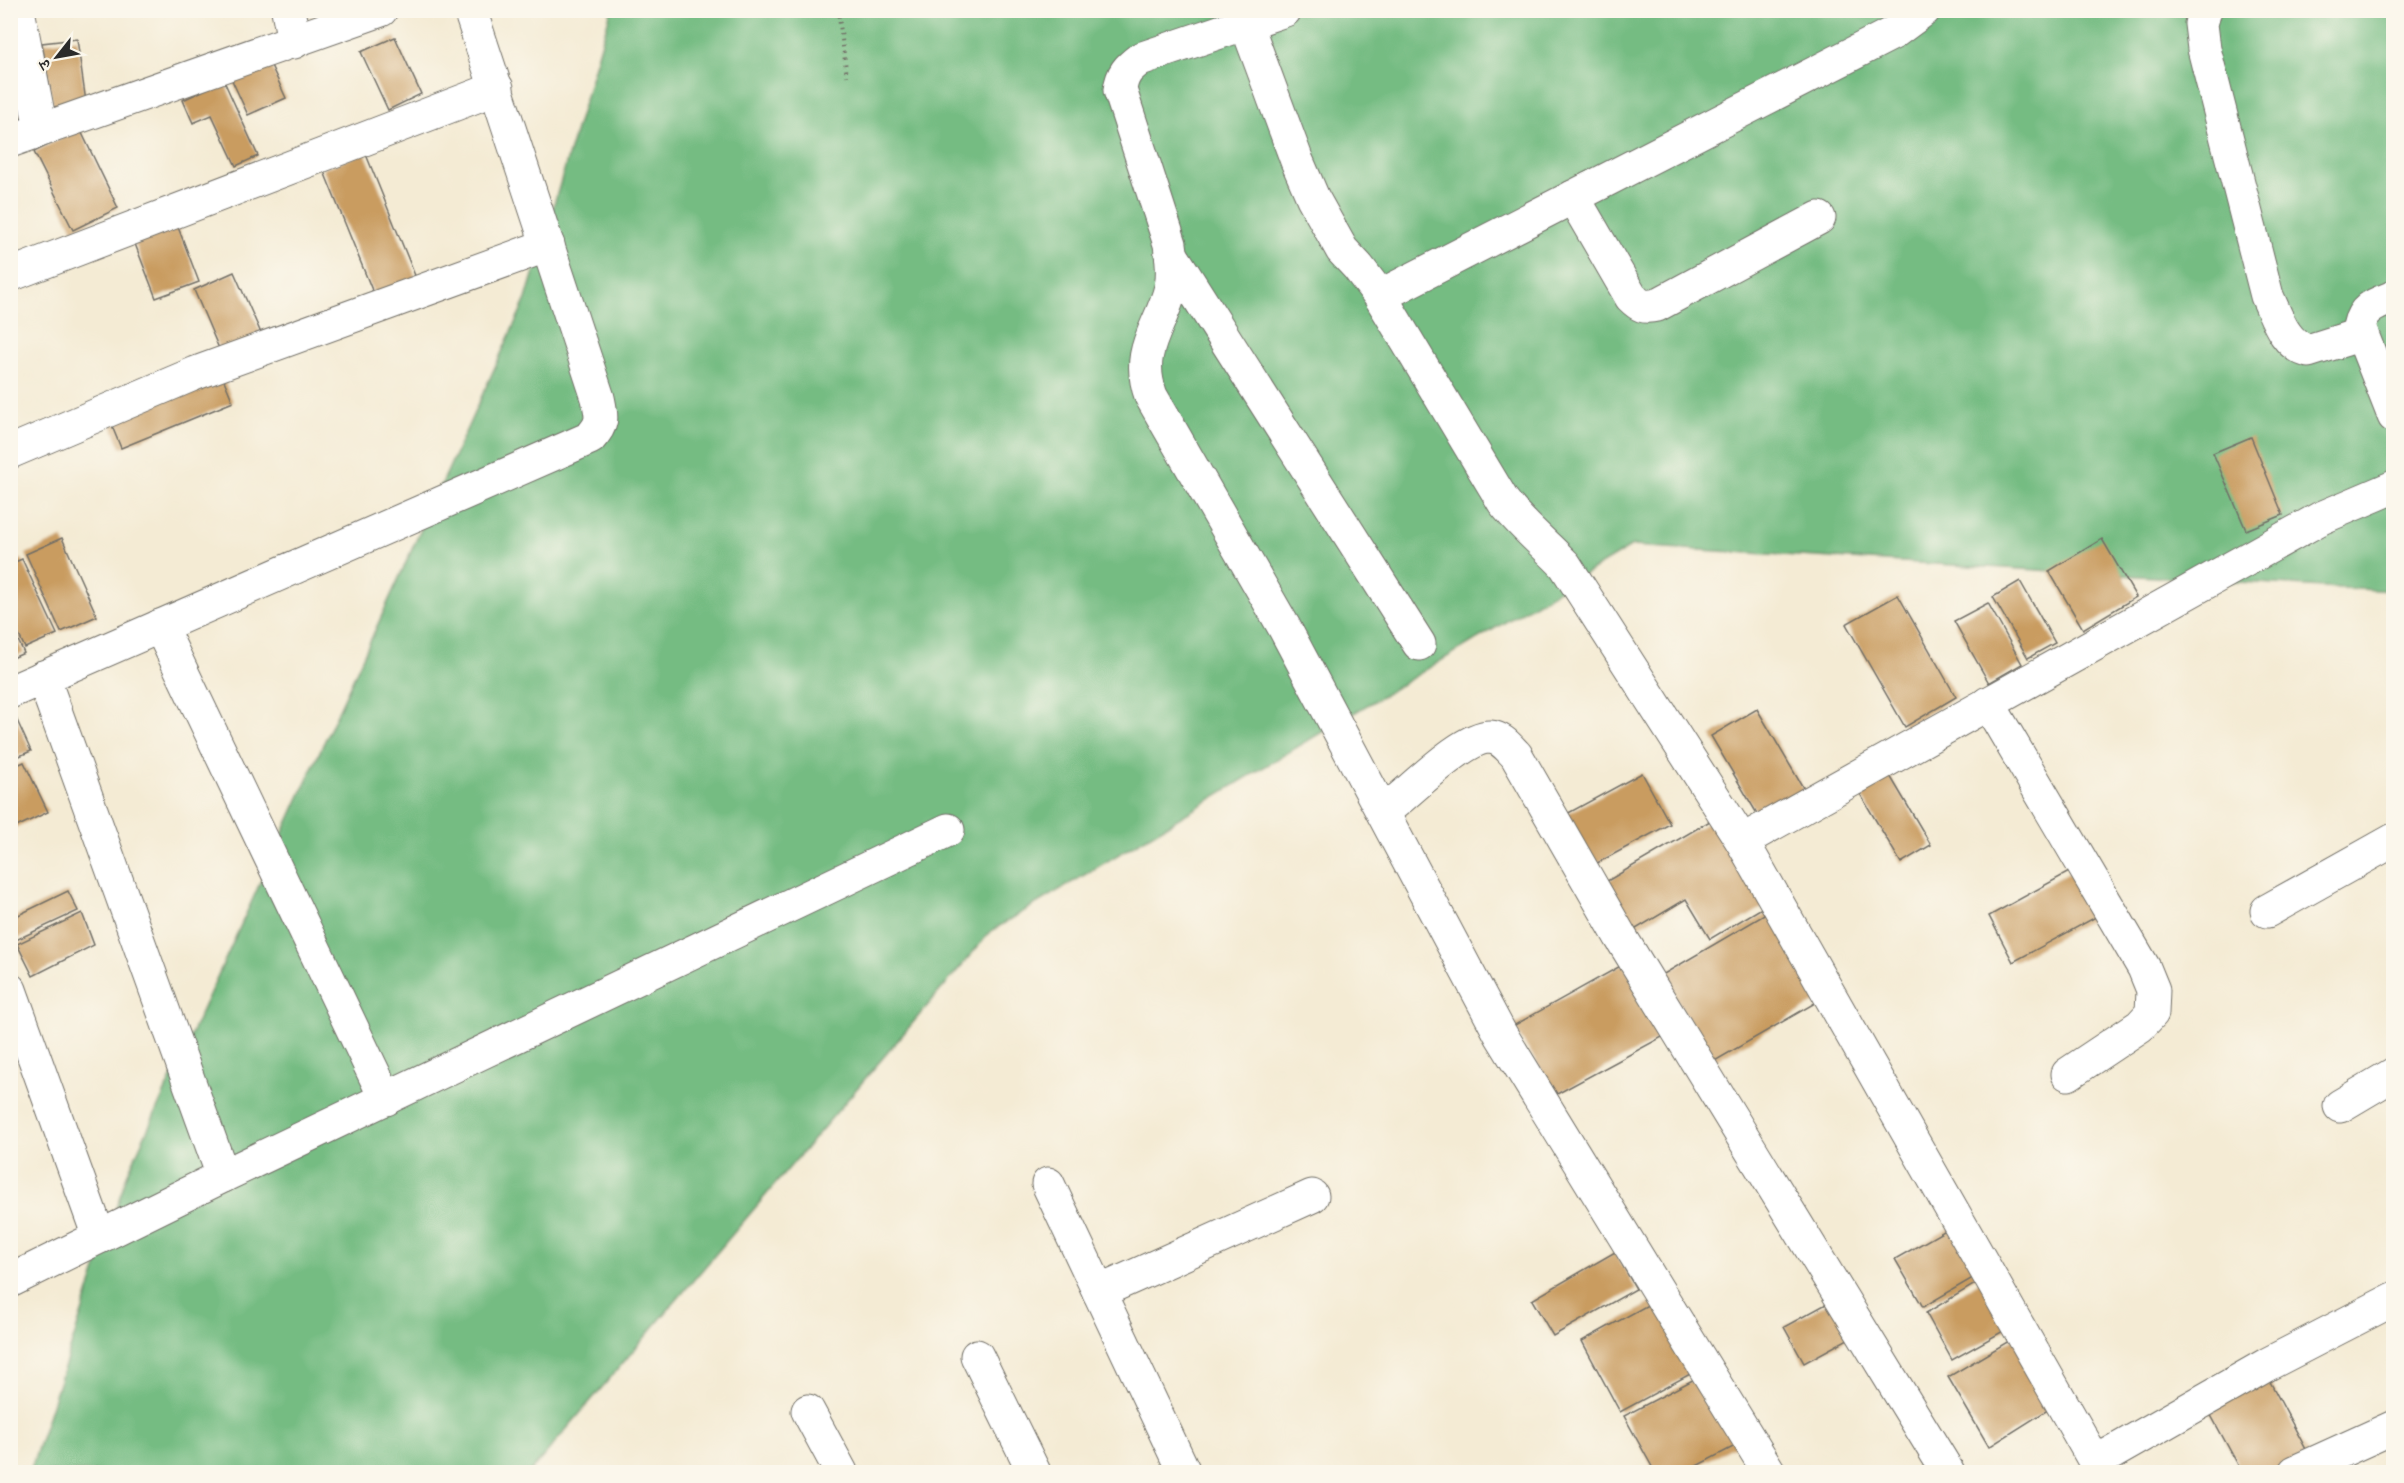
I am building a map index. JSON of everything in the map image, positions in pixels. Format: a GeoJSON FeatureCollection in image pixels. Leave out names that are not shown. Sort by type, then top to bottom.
{"type":"FeatureCollection","features":[{"type":"Feature","properties":{"kind":"street"},"geometry":{"type":"LineString","coordinates":[[18,10],[41,129]]}},
{"type":"Feature","properties":{"kind":"street"},"geometry":{"type":"LineString","coordinates":[[288,10],[294,42]]}},
{"type":"Feature","properties":{"kind":"street"},"geometry":{"type":"LineString","coordinates":[[10,141],[381,10]]}},
{"type":"Feature","properties":{"kind":"street"},"geometry":{"type":"LineString","coordinates":[[10,692],[590,438],[600,427],[602,413],[470,10]]}},
{"type":"Feature","properties":{"kind":"street"},"geometry":{"type":"LineString","coordinates":[[1285,10],[1140,59],[1127,69],[1122,77],[1120,90],[1170,244],[1171,254],[1171,286],[1149,345],[1144,363],[1145,379],[1151,396],[1284,627],[1501,1035],[1769,1473]]}},
{"type":"Feature","properties":{"kind":"street"},"geometry":{"type":"LineString","coordinates":[[1380,296],[1893,33],[1924,10]]}},
{"type":"Feature","properties":{"kind":"street"},"geometry":{"type":"LineString","coordinates":[[2205,10],[2201,24],[2204,49],[2267,296],[2277,318],[2290,342],[2308,351],[2362,334]]}},
{"type":"Feature","properties":{"kind":"street"},"geometry":{"type":"LineString","coordinates":[[1246,23],[1297,161],[1313,198],[1342,250],[1380,296],[1503,501],[1518,520],[1565,565],[1742,841],[2098,1467],[2268,1364],[2394,1299]]}},
{"type":"Feature","properties":{"kind":"street"},"geometry":{"type":"LineString","coordinates":[[10,275],[497,88]]}},
{"type":"Feature","properties":{"kind":"street"},"geometry":{"type":"LineString","coordinates":[[1573,197],[1631,297],[1646,308],[1657,305],[1819,218]]}},
{"type":"Feature","properties":{"kind":"street"},"geometry":{"type":"LineString","coordinates":[[10,452],[196,373],[548,245]]}},
{"type":"Feature","properties":{"kind":"street"},"geometry":{"type":"LineString","coordinates":[[1171,254],[1419,644]]}},
{"type":"Feature","properties":{"kind":"street"},"geometry":{"type":"LineString","coordinates":[[2394,297],[2369,306],[2362,316],[2360,327],[2394,416]]}},
{"type":"Feature","properties":{"kind":"street"},"geometry":{"type":"LineString","coordinates":[[1742,841],[2320,518],[2394,487]]}},
{"type":"Feature","properties":{"kind":"street"},"geometry":{"type":"LineString","coordinates":[[160,626],[386,1099]]}},
{"type":"Feature","properties":{"kind":"street"},"geometry":{"type":"LineString","coordinates":[[44,677],[223,1176]]}},
{"type":"Feature","properties":{"kind":"street"},"geometry":{"type":"LineString","coordinates":[[1988,703],[2144,968],[2153,990],[2152,1013],[2140,1026],[2068,1074]]}},
{"type":"Feature","properties":{"kind":"street"},"geometry":{"type":"LineString","coordinates":[[1383,812],[1468,743],[1489,737],[1501,740],[1516,755],[1626,946],[1948,1473]]}},
{"type":"Feature","properties":{"kind":"street"},"geometry":{"type":"LineString","coordinates":[[10,1281],[223,1176],[948,830]]}},
{"type":"Feature","properties":{"kind":"street"},"geometry":{"type":"LineString","coordinates":[[2267,911],[2394,840]]}},
{"type":"Feature","properties":{"kind":"street"},"geometry":{"type":"LineString","coordinates":[[10,990],[99,1238]]}},
{"type":"Feature","properties":{"kind":"street"},"geometry":{"type":"LineString","coordinates":[[2340,1106],[2394,1074]]}},
{"type":"Feature","properties":{"kind":"street"},"geometry":{"type":"LineString","coordinates":[[1048,1184],[1184,1473]]}},
{"type":"Feature","properties":{"kind":"street"},"geometry":{"type":"LineString","coordinates":[[1099,1292],[1312,1197]]}},
{"type":"Feature","properties":{"kind":"street"},"geometry":{"type":"LineString","coordinates":[[976,1356],[1034,1473]]}},
{"type":"Feature","properties":{"kind":"street"},"geometry":{"type":"LineString","coordinates":[[808,1411],[841,1473]]}},
{"type":"Feature","properties":{"kind":"street"},"geometry":{"type":"LineString","coordinates":[[2295,1473],[2394,1427]]}},
{"type":"Feature","properties":{"kind":"path"},"geometry":{"type":"LineString","coordinates":[[838,10],[847,76]]}},
{"type":"Feature","properties":{"kind":"green space"},"geometry":{"type":"Polygon","coordinates":[[[611,11],[2393,11],[2393,591],[1632,546],[991,931],[530,1472],[30,1472],[127,1175],[526,299],[611,11]]]}},
{"type":"Feature","properties":{"kind":"building"},"geometry":{"type":"Polygon","coordinates":[[[395,37],[421,94],[388,110],[361,52],[395,37]]]}},
{"type":"Feature","properties":{"kind":"building"},"geometry":{"type":"Polygon","coordinates":[[[77,39],[86,102],[53,107],[42,43],[77,39]]]}},
{"type":"Feature","properties":{"kind":"building"},"geometry":{"type":"Polygon","coordinates":[[[269,61],[286,98],[248,115],[231,78],[269,61]]]}},
{"type":"Feature","properties":{"kind":"building"},"geometry":{"type":"Polygon","coordinates":[[[17,71],[33,114],[10,122],[10,73],[17,71]]]}},
{"type":"Feature","properties":{"kind":"building"},"geometry":{"type":"Polygon","coordinates":[[[224,81],[258,156],[236,166],[212,115],[193,123],[183,100],[224,81]]]}},
{"type":"Feature","properties":{"kind":"building"},"geometry":{"type":"Polygon","coordinates":[[[80,129],[118,208],[73,230],[34,152],[80,129]]]}},
{"type":"Feature","properties":{"kind":"building"},"geometry":{"type":"Polygon","coordinates":[[[365,152],[416,278],[374,295],[323,169],[365,152]]]}},
{"type":"Feature","properties":{"kind":"building"},"geometry":{"type":"Polygon","coordinates":[[[173,214],[199,282],[156,298],[130,231],[173,214]]]}},
{"type":"Feature","properties":{"kind":"building"},"geometry":{"type":"Polygon","coordinates":[[[234,272],[264,340],[223,358],[194,290],[234,272]]]}},
{"type":"Feature","properties":{"kind":"building"},"geometry":{"type":"Polygon","coordinates":[[[221,373],[233,402],[121,448],[109,419],[221,373]]]}},
{"type":"Feature","properties":{"kind":"building"},"geometry":{"type":"Polygon","coordinates":[[[2251,437],[2283,515],[2246,530],[2213,453],[2251,437]]]}},
{"type":"Feature","properties":{"kind":"building"},"geometry":{"type":"Polygon","coordinates":[[[62,538],[97,616],[61,632],[26,554],[62,538]]]}},
{"type":"Feature","properties":{"kind":"building"},"geometry":{"type":"Polygon","coordinates":[[[2102,539],[2136,597],[2083,629],[2049,571],[2102,539]]]}},
{"type":"Feature","properties":{"kind":"building"},"geometry":{"type":"Polygon","coordinates":[[[22,559],[57,634],[25,648],[10,616],[10,564],[22,559]]]}},
{"type":"Feature","properties":{"kind":"building"},"geometry":{"type":"Polygon","coordinates":[[[2020,581],[2055,643],[2028,658],[1993,597],[2020,581]]]}},
{"type":"Feature","properties":{"kind":"building"},"geometry":{"type":"Polygon","coordinates":[[[1898,595],[1956,697],[1905,727],[1846,624],[1898,595]]]}},
{"type":"Feature","properties":{"kind":"building"},"geometry":{"type":"Polygon","coordinates":[[[1988,603],[2022,664],[1989,683],[1954,621],[1988,603]]]}},
{"type":"Feature","properties":{"kind":"building"},"geometry":{"type":"Polygon","coordinates":[[[10,623],[24,653],[10,659],[10,623]]]}},
{"type":"Feature","properties":{"kind":"building"},"geometry":{"type":"Polygon","coordinates":[[[10,705],[31,751],[10,760],[10,705]]]}},
{"type":"Feature","properties":{"kind":"building"},"geometry":{"type":"Polygon","coordinates":[[[1757,709],[1805,791],[1759,817],[1711,736],[1757,709]]]}},
{"type":"Feature","properties":{"kind":"building"},"geometry":{"type":"Polygon","coordinates":[[[24,762],[48,812],[10,830],[10,768],[24,762]]]}},
{"type":"Feature","properties":{"kind":"building"},"geometry":{"type":"Polygon","coordinates":[[[1886,769],[1931,845],[1901,863],[1856,787],[1886,769]]]}},
{"type":"Feature","properties":{"kind":"building"},"geometry":{"type":"Polygon","coordinates":[[[1642,773],[1670,824],[1588,868],[1561,817],[1642,773]]]}},
{"type":"Feature","properties":{"kind":"building"},"geometry":{"type":"Polygon","coordinates":[[[1715,818],[1767,905],[1710,939],[1686,899],[1631,932],[1602,884],[1715,818]]]}},
{"type":"Feature","properties":{"kind":"building"},"geometry":{"type":"Polygon","coordinates":[[[2069,872],[2096,917],[2013,962],[1989,916],[2069,872]]]}},
{"type":"Feature","properties":{"kind":"building"},"geometry":{"type":"Polygon","coordinates":[[[68,891],[78,911],[16,940],[10,928],[10,919],[68,891]]]}},
{"type":"Feature","properties":{"kind":"building"},"geometry":{"type":"Polygon","coordinates":[[[1771,911],[1822,999],[1713,1062],[1662,975],[1771,911]]]}},
{"type":"Feature","properties":{"kind":"building"},"geometry":{"type":"Polygon","coordinates":[[[82,913],[94,945],[33,976],[17,944],[82,913]]]}},
{"type":"Feature","properties":{"kind":"building"},"geometry":{"type":"Polygon","coordinates":[[[1624,964],[1664,1036],[1557,1094],[1513,1026],[1624,964]]]}},
{"type":"Feature","properties":{"kind":"building"},"geometry":{"type":"Polygon","coordinates":[[[1951,1227],[1978,1275],[1923,1307],[1895,1259],[1951,1227]]]}},
{"type":"Feature","properties":{"kind":"building"},"geometry":{"type":"Polygon","coordinates":[[[1615,1252],[1636,1289],[1553,1336],[1532,1300],[1615,1252]]]}},
{"type":"Feature","properties":{"kind":"building"},"geometry":{"type":"Polygon","coordinates":[[[1980,1281],[2007,1329],[1952,1360],[1926,1313],[1980,1281]]]}},
{"type":"Feature","properties":{"kind":"building"},"geometry":{"type":"Polygon","coordinates":[[[1839,1297],[1859,1333],[1804,1363],[1784,1327],[1839,1297]]]}},
{"type":"Feature","properties":{"kind":"building"},"geometry":{"type":"Polygon","coordinates":[[[1655,1301],[1694,1372],[1620,1412],[1582,1341],[1655,1301]]]}},
{"type":"Feature","properties":{"kind":"building"},"geometry":{"type":"Polygon","coordinates":[[[2014,1338],[2054,1406],[1989,1447],[1948,1377],[2014,1338]]]}},
{"type":"Feature","properties":{"kind":"building"},"geometry":{"type":"Polygon","coordinates":[[[1706,1373],[1743,1442],[1685,1472],[1655,1472],[1624,1416],[1706,1373]]]}},
{"type":"Feature","properties":{"kind":"building"},"geometry":{"type":"Polygon","coordinates":[[[2267,1376],[2309,1455],[2276,1472],[2242,1472],[2207,1408],[2267,1376]]]}}]}
